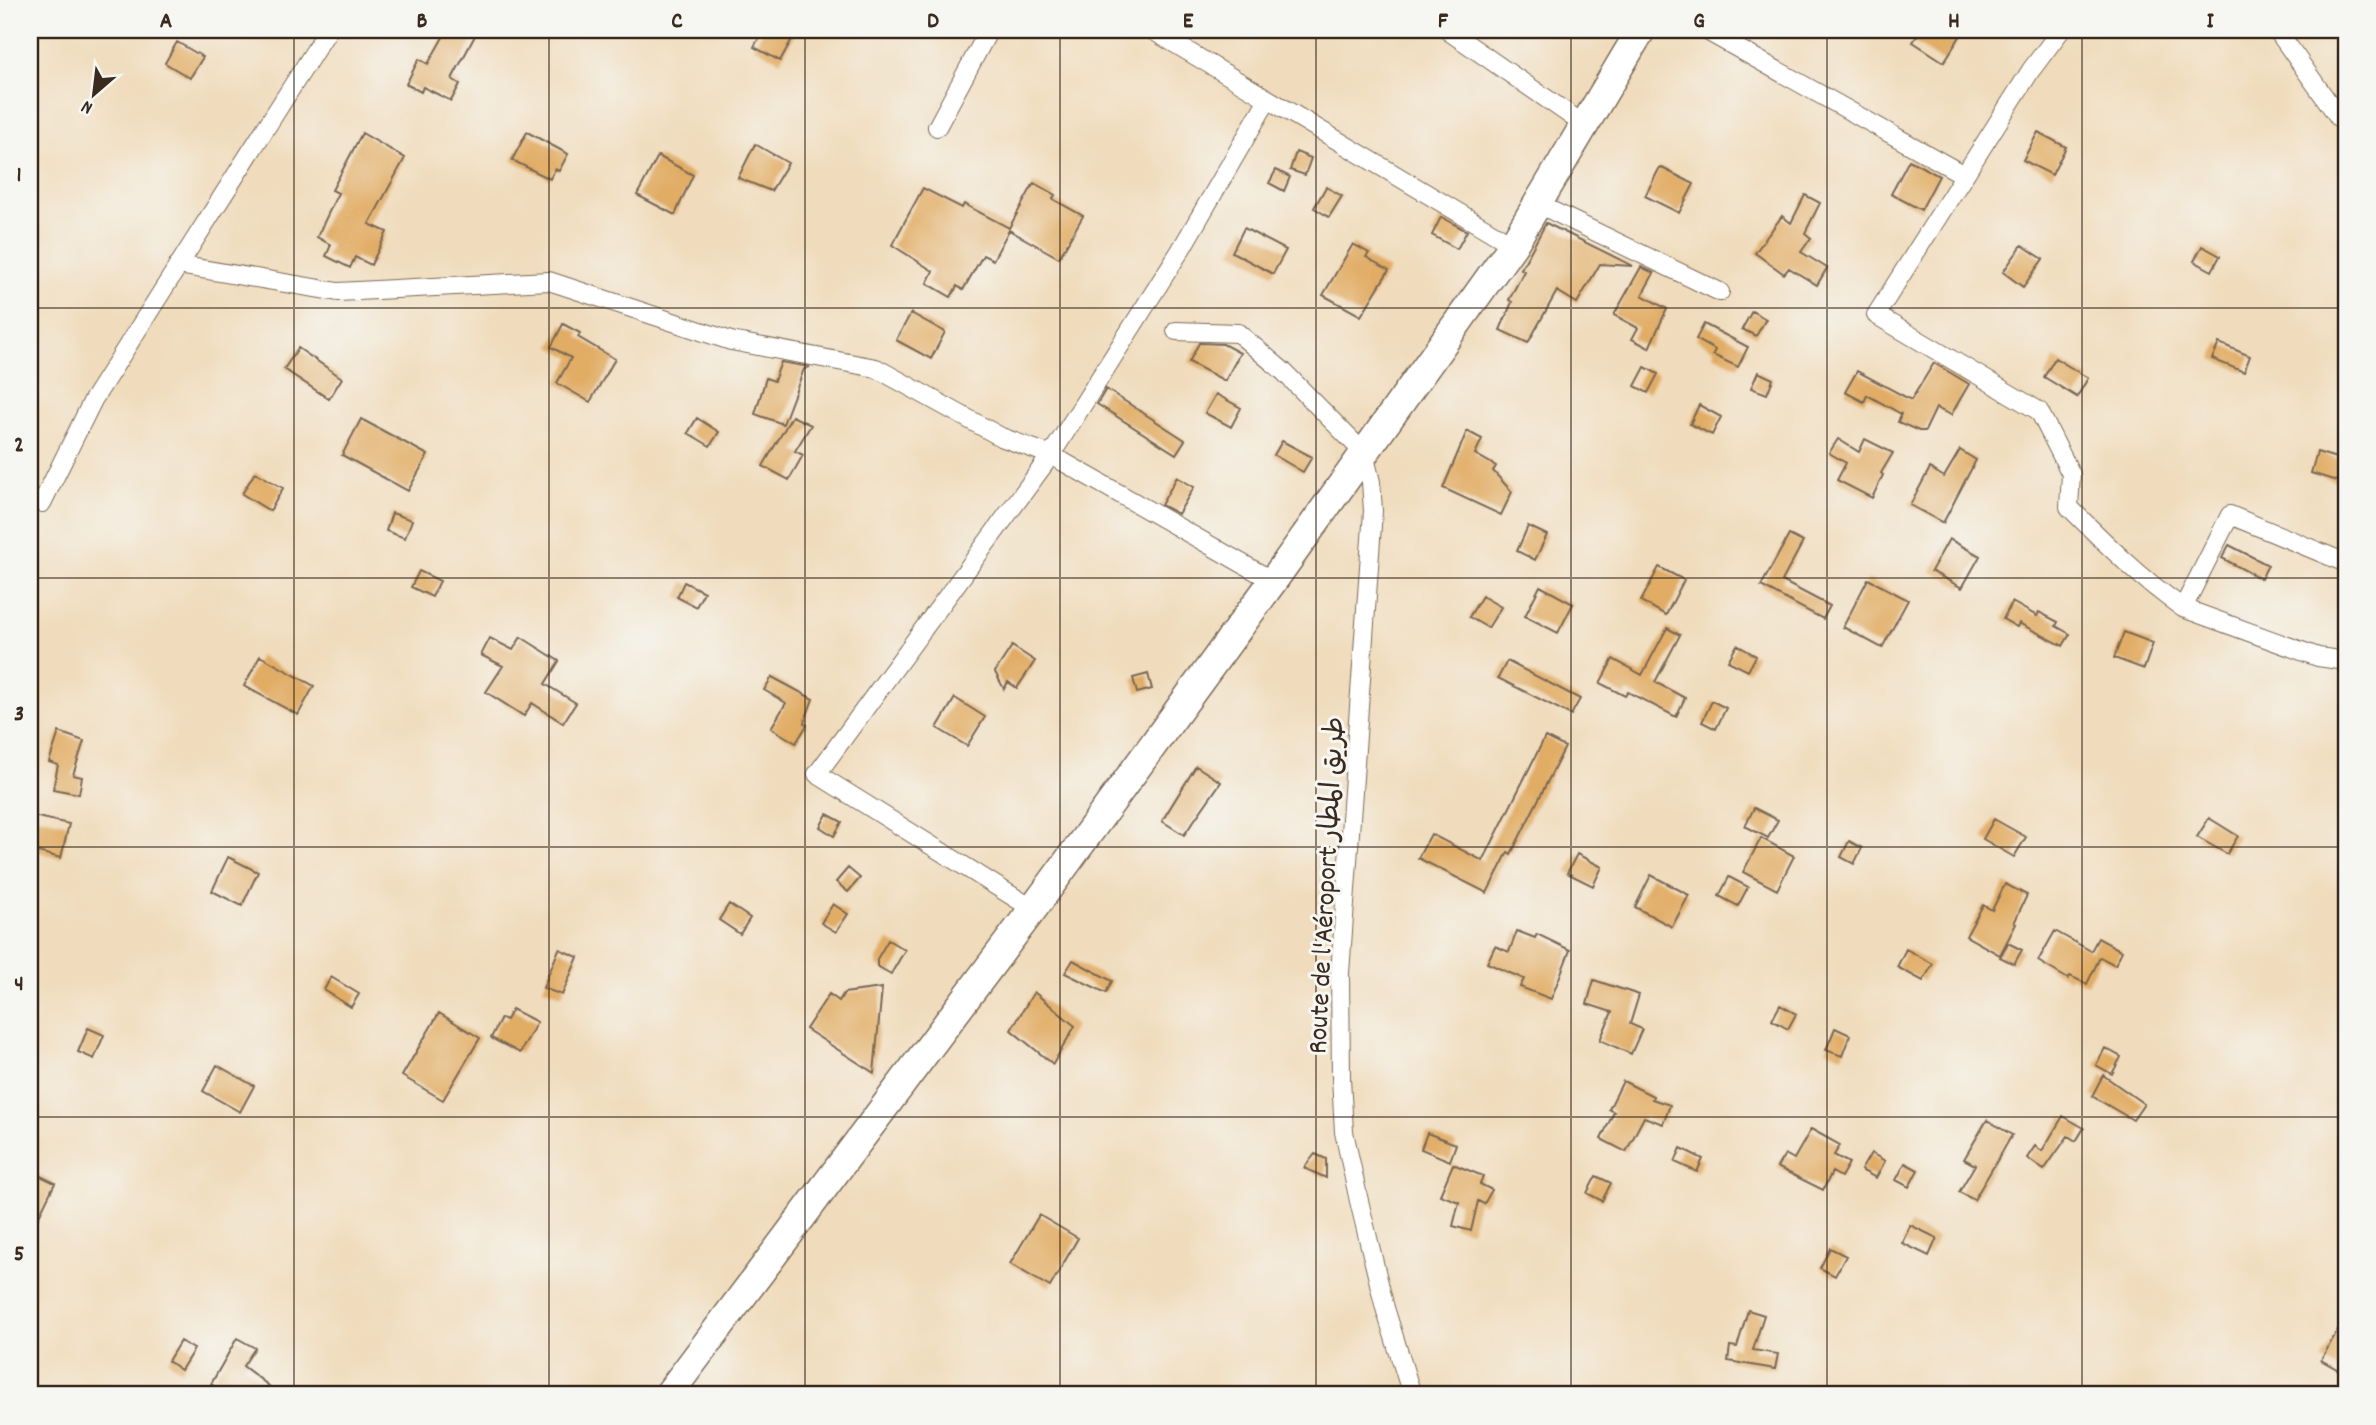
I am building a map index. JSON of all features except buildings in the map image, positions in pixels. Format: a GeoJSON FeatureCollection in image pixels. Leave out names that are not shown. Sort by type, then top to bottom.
{"type":"FeatureCollection","features":[{"type":"Feature","properties":{"kind":"main road"},"geometry":{"type":"LineString","coordinates":[[668,1395],[1032,909],[1273,581],[1513,245],[1641,30]]}},
{"type":"Feature","properties":{"kind":"street"},"geometry":{"type":"LineString","coordinates":[[42,503],[93,400],[328,30]]}},
{"type":"Feature","properties":{"kind":"street"},"geometry":{"type":"LineString","coordinates":[[937,127],[989,30]]}},
{"type":"Feature","properties":{"kind":"street"},"geometry":{"type":"LineString","coordinates":[[1152,30],[1513,245]]}},
{"type":"Feature","properties":{"kind":"street"},"geometry":{"type":"LineString","coordinates":[[1447,30],[1586,126]]}},
{"type":"Feature","properties":{"kind":"street"},"geometry":{"type":"LineString","coordinates":[[1705,30],[1964,175]]}},
{"type":"Feature","properties":{"kind":"street"},"geometry":{"type":"LineString","coordinates":[[2061,30],[2031,70],[1876,315],[2039,411],[2071,474],[2069,508],[2128,566],[2183,608],[2318,657],[2346,661]]}},
{"type":"Feature","properties":{"kind":"street"},"geometry":{"type":"LineString","coordinates":[[2277,30],[2340,119],[2346,121]]}},
{"type":"Feature","properties":{"kind":"street"},"geometry":{"type":"LineString","coordinates":[[1032,909],[817,774],[1051,455],[1180,251],[1268,99]]}},
{"type":"Feature","properties":{"kind":"street"},"geometry":{"type":"LineString","coordinates":[[1538,204],[1720,292]]}},
{"type":"Feature","properties":{"kind":"street"},"geometry":{"type":"LineString","coordinates":[[178,265],[338,292],[549,281],[731,341],[876,368],[1001,437],[1051,455],[1273,581]]}},
{"type":"Feature","properties":{"kind":"street"},"geometry":{"type":"LineString","coordinates":[[1176,331],[1238,333],[1284,372],[1364,453]]}},
{"type":"Feature","properties":{"kind":"street","name":"Route de l'Aéroport طريق المطار"},"geometry":{"type":"LineString","coordinates":[[1364,453],[1371,482],[1373,511],[1340,973],[1341,1078],[1344,1132],[1359,1200],[1385,1308],[1412,1395]]}},
{"type":"Feature","properties":{"kind":"street"},"geometry":{"type":"LineString","coordinates":[[2183,608],[2230,514],[2346,563]]}}]}
